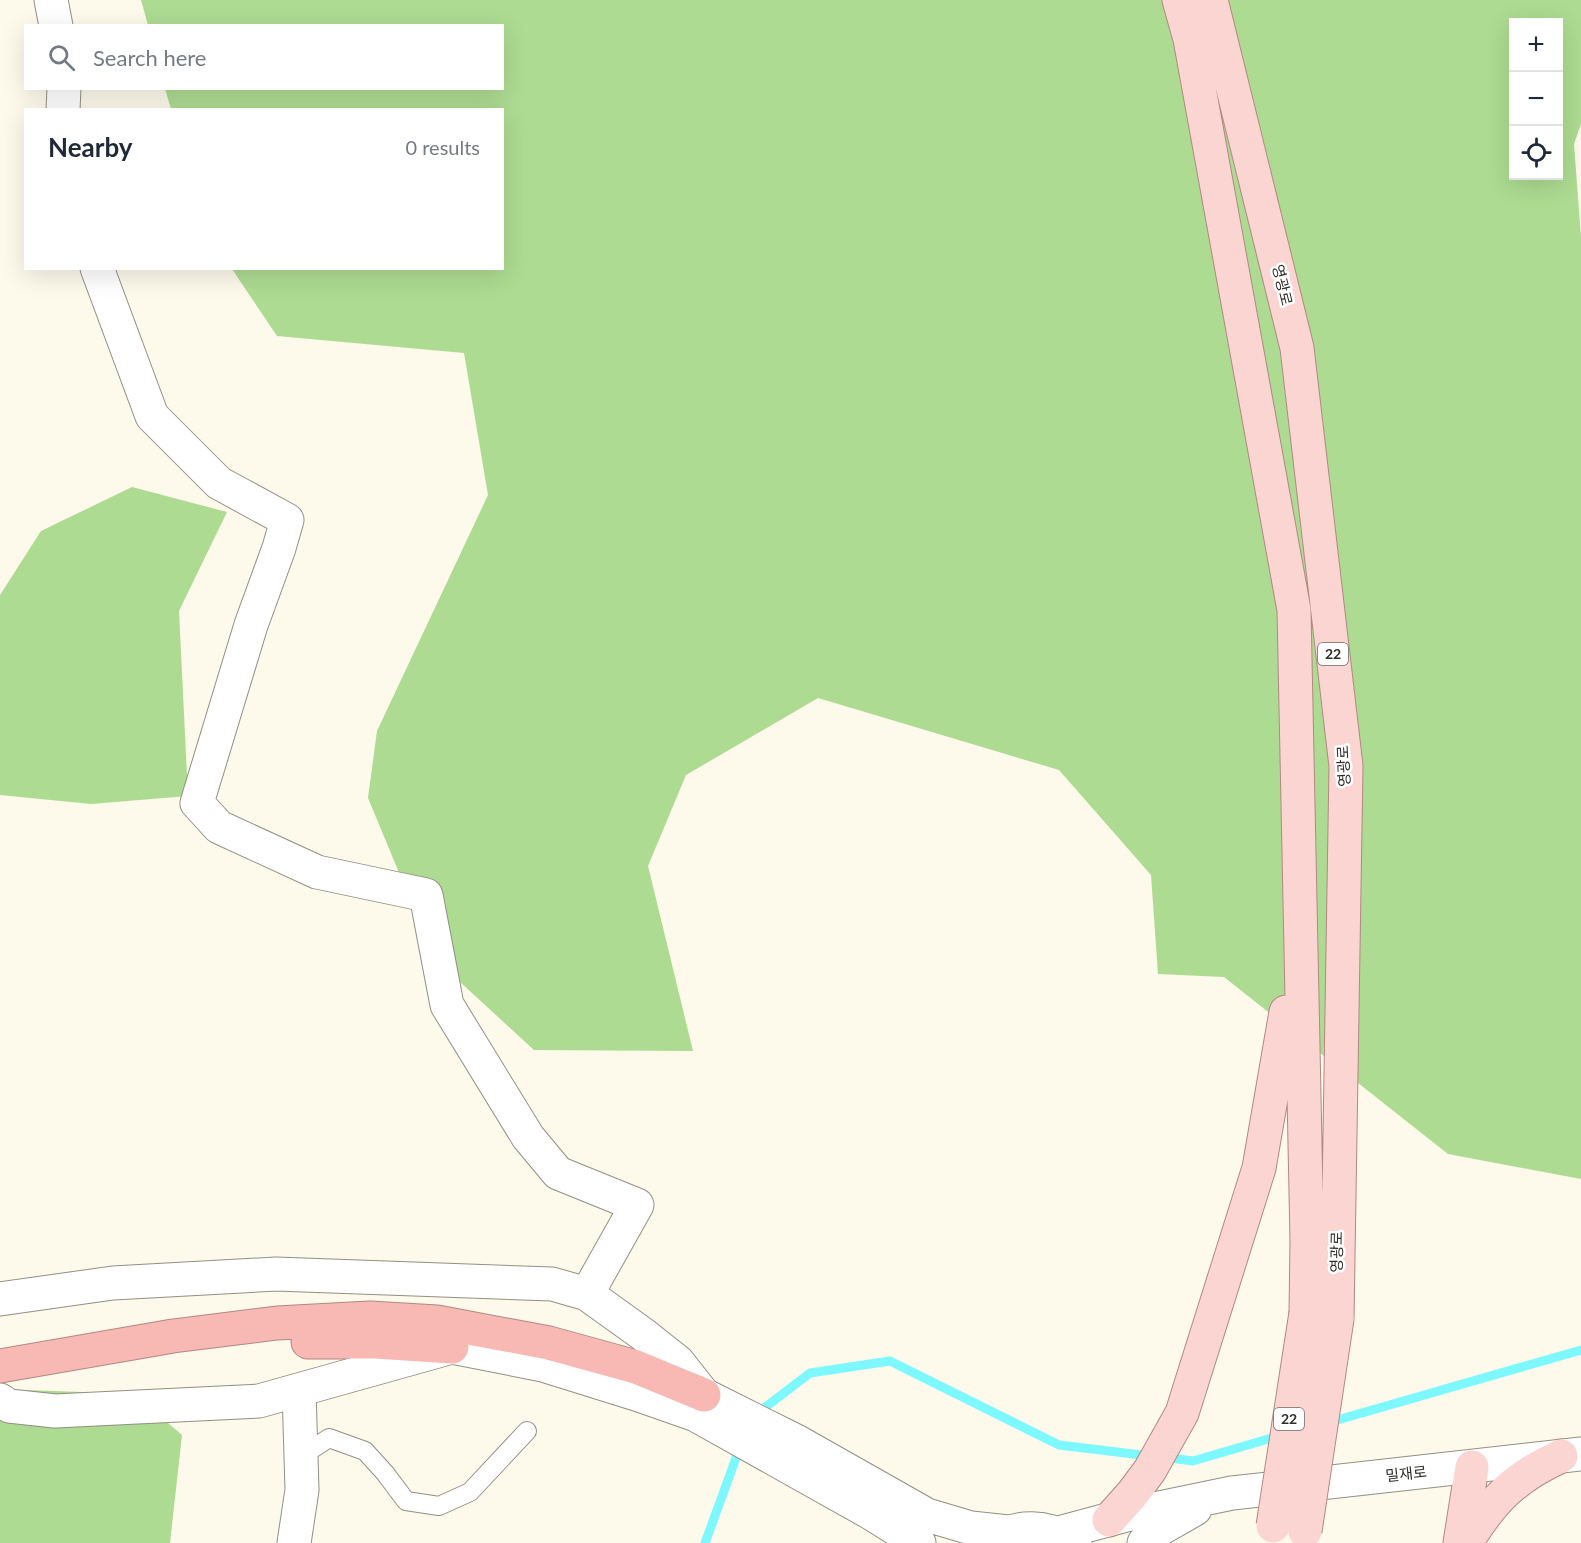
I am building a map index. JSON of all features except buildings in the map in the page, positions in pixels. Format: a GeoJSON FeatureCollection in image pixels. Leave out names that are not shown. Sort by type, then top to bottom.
{"type":"FeatureCollection","features":[{"type":"Feature","properties":{"kind":"highway"},"geometry":{"type":"LineString","coordinates":[[0,1366],[172,1336],[277,1323],[370,1318],[436,1322],[549,1343],[636,1367],[700,1405]]}},
{"type":"Feature","properties":{"kind":"highway"},"geometry":{"type":"LineString","coordinates":[[0,1382],[244,1346],[309,1342],[376,1342],[452,1347]]}},
{"type":"Feature","properties":{"kind":"main road","name":"영광로"},"geometry":{"type":"LineString","coordinates":[[1179,0],[1190,39],[1294,610],[1300,924],[1321,1316],[1271,1534]]}},
{"type":"Feature","properties":{"kind":"main road","name":"영광로"},"geometry":{"type":"LineString","coordinates":[[1211,0],[1297,348],[1346,766],[1321,1316],[1304,1537]]}},
{"type":"Feature","properties":{"kind":"main road"},"geometry":{"type":"LineString","coordinates":[[1109,1520],[1134,1493],[1150,1470],[1182,1413],[1259,1168],[1276,1080],[1300,924]]}},
{"type":"Feature","properties":{"kind":"main road"},"geometry":{"type":"LineString","coordinates":[[1466,1543],[1480,1520],[1504,1492],[1533,1469],[1571,1455]]}},
{"type":"Feature","properties":{"kind":"main road"},"geometry":{"type":"LineString","coordinates":[[1460,1543],[1472,1467]]}},
{"type":"Feature","properties":{"kind":"street"},"geometry":{"type":"LineString","coordinates":[[51,0],[56,24]]}},
{"type":"Feature","properties":{"kind":"street"},"geometry":{"type":"LineString","coordinates":[[63,108],[64,90]]}},
{"type":"Feature","properties":{"kind":"street"},"geometry":{"type":"LineString","coordinates":[[98,270],[152,416],[219,483],[287,520],[251,625],[197,803],[219,827],[317,872],[426,895],[447,1005],[528,1137],[558,1173],[637,1205],[587,1294]]}},
{"type":"Feature","properties":{"kind":"street"},"geometry":{"type":"LineString","coordinates":[[0,1299],[113,1282],[276,1274],[552,1284],[587,1294],[678,1362],[700,1405]]}},
{"type":"Feature","properties":{"kind":"street"},"geometry":{"type":"LineString","coordinates":[[0,1400],[9,1406],[55,1411],[260,1401],[452,1347],[543,1365],[636,1394],[700,1405],[793,1454],[927,1515],[999,1538],[1033,1528],[1067,1538]]}},
{"type":"Feature","properties":{"kind":"street"},"geometry":{"type":"LineString","coordinates":[[294,1543],[302,1490],[299,1390]]}},
{"type":"Feature","properties":{"kind":"street"},"geometry":{"type":"LineString","coordinates":[[793,1454],[869,1512],[919,1543]]}},
{"type":"Feature","properties":{"kind":"street","name":"밀재로"},"geometry":{"type":"LineString","coordinates":[[1067,1538],[1109,1520],[1232,1493],[1571,1455]]}},
{"type":"Feature","properties":{"kind":"street","name":"밀재로"},"geometry":{"type":"LineString","coordinates":[[1144,1543],[1160,1529],[1202,1505],[1232,1493]]}},
{"type":"Feature","properties":{"kind":"lane"},"geometry":{"type":"LineString","coordinates":[[300,1457],[329,1438],[365,1451],[406,1501],[439,1506],[470,1492],[527,1431]]}},
{"type":"Feature","properties":{"kind":"green space"},"geometry":{"type":"Polygon","coordinates":[[[141,0],[1581,0],[1581,124],[1574,144],[1581,237],[1581,1179],[1448,1154],[1224,977],[1158,974],[1151,875],[1059,770],[818,698],[686,775],[648,866],[693,1051],[534,1050],[435,959],[368,798],[377,731],[488,495],[464,353],[277,336],[233,270],[504,270],[504,108],[171,108],[165,90],[504,90],[504,24],[148,24],[141,0]]]}},
{"type":"Feature","properties":{"kind":"green space"},"geometry":{"type":"Polygon","coordinates":[[[132,487],[227,512],[179,611],[188,796],[91,804],[0,795],[0,595],[41,531],[132,487]]]}},
{"type":"Feature","properties":{"kind":"green space"},"geometry":{"type":"Polygon","coordinates":[[[0,1389],[134,1394],[182,1435],[170,1543],[0,1543],[0,1389]]]}},
{"type":"Feature","properties":{"kind":"waterway"},"geometry":{"type":"LineString","coordinates":[[1327,1423],[1581,1350]]}},
{"type":"Feature","properties":{"kind":"waterway"},"geometry":{"type":"LineString","coordinates":[[758,1417],[763,1409],[810,1373],[890,1361],[1059,1445],[1150,1456]]}},
{"type":"Feature","properties":{"kind":"waterway"},"geometry":{"type":"LineString","coordinates":[[1164,1457],[1193,1461],[1282,1435]]}},
{"type":"Feature","properties":{"kind":"waterway"},"geometry":{"type":"LineString","coordinates":[[705,1543],[740,1447]]}}]}
